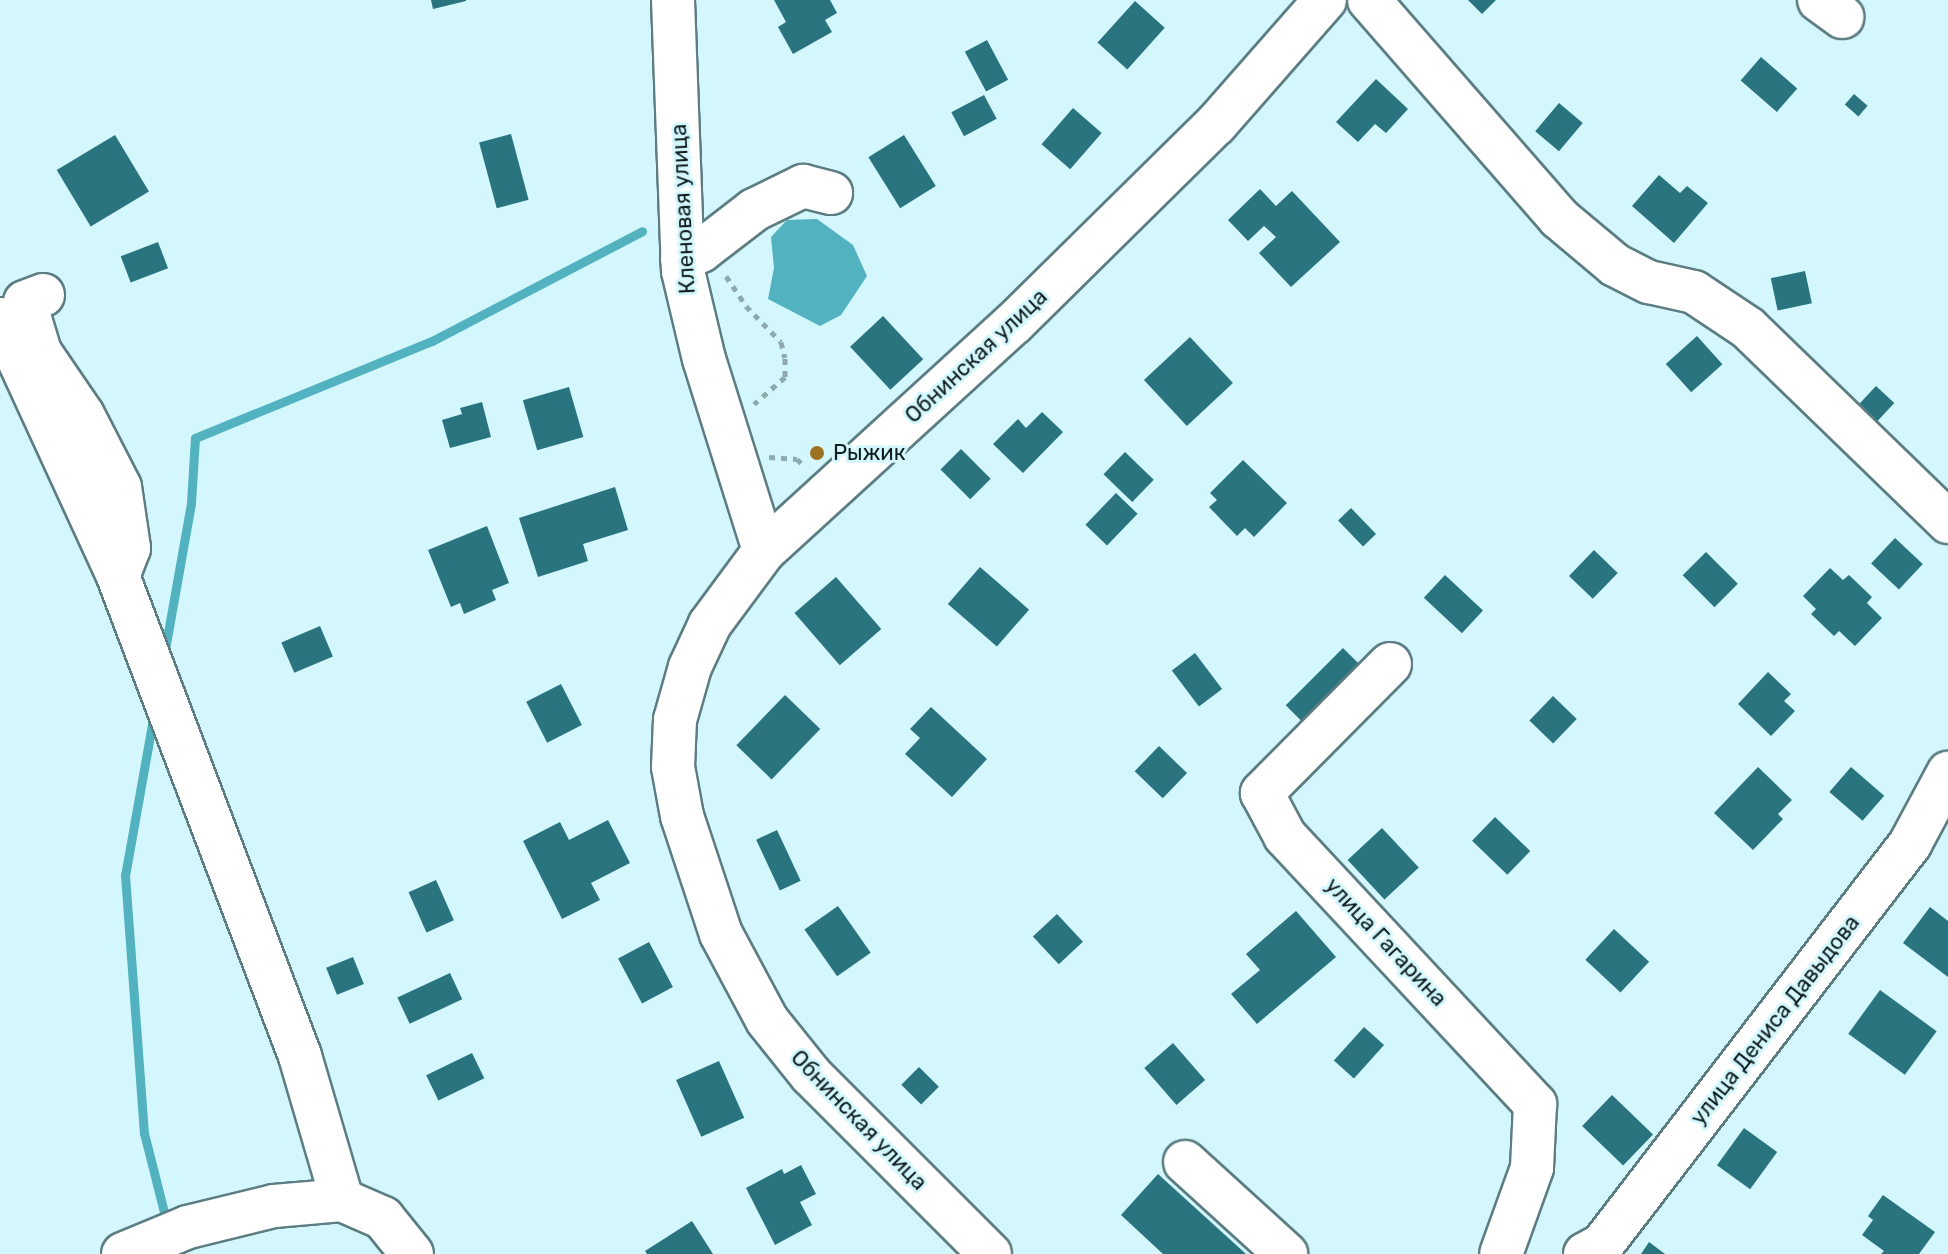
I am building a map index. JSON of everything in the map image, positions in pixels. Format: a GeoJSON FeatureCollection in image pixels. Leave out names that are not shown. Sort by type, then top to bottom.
{"type":"FeatureCollection","features":[{"type":"Feature","properties":{"kind":"street","name":"Кленовая улица"},"geometry":{"type":"LineString","coordinates":[[673,0],[682,265],[688,302],[764,551]]}},
{"type":"Feature","properties":{"kind":"street","name":"Обнинская улица"},"geometry":{"type":"LineString","coordinates":[[990,1254],[811,1075],[767,1020],[721,934],[682,816],[673,767],[674,735],[690,667],[710,624],[764,551],[1025,312],[1216,124],[1325,0]]}},
{"type":"Feature","properties":{"kind":"street"},"geometry":{"type":"LineString","coordinates":[[1369,0],[1559,218],[1615,265],[1649,282],[1694,292],[1748,328],[1948,522]]}},
{"type":"Feature","properties":{"kind":"street"},"geometry":{"type":"LineString","coordinates":[[682,265],[754,210],[803,186],[831,193]]}},
{"type":"Feature","properties":{"kind":"street"},"geometry":{"type":"LineString","coordinates":[[43,295],[25,302],[40,352],[83,415],[120,487],[129,548],[118,576]]}},
{"type":"Feature","properties":{"kind":"street"},"geometry":{"type":"LineString","coordinates":[[0,319],[118,576],[300,1056],[342,1200]]}},
{"type":"Feature","properties":{"kind":"street","name":"улица Гагарина"},"geometry":{"type":"LineString","coordinates":[[1390,664],[1262,793],[1285,836],[1535,1104],[1532,1168],[1501,1254]]}},
{"type":"Feature","properties":{"kind":"street","name":"улица Дениса Давыдова"},"geometry":{"type":"LineString","coordinates":[[1585,1254],[1602,1245],[1910,844],[1948,773]]}},
{"type":"Feature","properties":{"kind":"street"},"geometry":{"type":"LineString","coordinates":[[1185,1162],[1286,1254]]}},
{"type":"Feature","properties":{"kind":"street"},"geometry":{"type":"LineString","coordinates":[[123,1254],[188,1227],[274,1206],[342,1200],[383,1218],[412,1254]]}},
{"type":"Feature","properties":{"kind":"path"},"geometry":{"type":"LineString","coordinates":[[682,265],[724,274],[746,306],[781,342],[785,377],[755,404],[723,418]]}},
{"type":"Feature","properties":{"kind":"path"},"geometry":{"type":"LineString","coordinates":[[764,457],[797,459],[810,473],[814,463]]}},
{"type":"Feature","properties":{"kind":"water"},"geometry":{"type":"Polygon","coordinates":[[[817,219],[853,245],[867,276],[841,315],[820,326],[768,299],[774,268],[771,237],[787,220],[817,219]]]}},
{"type":"Feature","properties":{"kind":"building"},"geometry":{"type":"Polygon","coordinates":[[[431,0],[466,0],[466,1],[433,9],[431,0]]]}},
{"type":"Feature","properties":{"kind":"building"},"geometry":{"type":"Polygon","coordinates":[[[774,0],[830,0],[837,13],[825,20],[832,32],[793,54],[778,27],[786,22],[774,0]]]}},
{"type":"Feature","properties":{"kind":"building"},"geometry":{"type":"Polygon","coordinates":[[[1468,0],[1496,0],[1482,14],[1468,0]]]}},
{"type":"Feature","properties":{"kind":"building"},"geometry":{"type":"Polygon","coordinates":[[[1135,1],[1165,28],[1127,69],[1098,43],[1135,1]]]}},
{"type":"Feature","properties":{"kind":"building"},"geometry":{"type":"Polygon","coordinates":[[[987,40],[1008,80],[986,91],[965,52],[987,40]]]}},
{"type":"Feature","properties":{"kind":"building"},"geometry":{"type":"Polygon","coordinates":[[[1761,57],[1797,88],[1777,112],[1741,80],[1761,57]]]}},
{"type":"Feature","properties":{"kind":"building"},"geometry":{"type":"Polygon","coordinates":[[[1376,79],[1408,109],[1386,133],[1375,124],[1358,142],[1336,122],[1376,79]]]}},
{"type":"Feature","properties":{"kind":"building"},"geometry":{"type":"Polygon","coordinates":[[[1854,94],[1868,106],[1858,116],[1845,105],[1854,94]]]}},
{"type":"Feature","properties":{"kind":"building"},"geometry":{"type":"Polygon","coordinates":[[[984,95],[997,119],[964,136],[951,112],[984,95]]]}},
{"type":"Feature","properties":{"kind":"building"},"geometry":{"type":"Polygon","coordinates":[[[1559,103],[1583,123],[1559,151],[1535,131],[1559,103]]]}},
{"type":"Feature","properties":{"kind":"building"},"geometry":{"type":"Polygon","coordinates":[[[1073,108],[1102,133],[1070,169],[1042,144],[1073,108]]]}},
{"type":"Feature","properties":{"kind":"building"},"geometry":{"type":"Polygon","coordinates":[[[511,134],[529,200],[497,208],[479,143],[511,134]]]}},
{"type":"Feature","properties":{"kind":"building"},"geometry":{"type":"Polygon","coordinates":[[[115,135],[149,192],[91,227],[57,170],[115,135]]]}},
{"type":"Feature","properties":{"kind":"building"},"geometry":{"type":"Polygon","coordinates":[[[904,135],[936,186],[900,208],[868,157],[904,135]]]}},
{"type":"Feature","properties":{"kind":"building"},"geometry":{"type":"Polygon","coordinates":[[[1659,175],[1680,193],[1687,186],[1708,203],[1674,243],[1632,206],[1659,175]]]}},
{"type":"Feature","properties":{"kind":"building"},"geometry":{"type":"Polygon","coordinates":[[[1260,189],[1276,206],[1292,191],[1340,242],[1291,287],[1259,253],[1276,237],[1264,226],[1248,241],[1228,220],[1260,189]]]}},
{"type":"Feature","properties":{"kind":"building"},"geometry":{"type":"Polygon","coordinates":[[[158,242],[168,268],[131,282],[121,256],[158,242]]]}},
{"type":"Feature","properties":{"kind":"building"},"geometry":{"type":"Polygon","coordinates":[[[1805,271],[1812,303],[1778,311],[1771,278],[1805,271]]]}},
{"type":"Feature","properties":{"kind":"building"},"geometry":{"type":"Polygon","coordinates":[[[883,316],[923,359],[890,390],[850,347],[883,316]]]}},
{"type":"Feature","properties":{"kind":"building"},"geometry":{"type":"Polygon","coordinates":[[[1697,336],[1722,364],[1691,392],[1666,364],[1697,336]]]}},
{"type":"Feature","properties":{"kind":"building"},"geometry":{"type":"Polygon","coordinates":[[[1190,337],[1233,383],[1187,426],[1144,380],[1190,337]]]}},
{"type":"Feature","properties":{"kind":"building"},"geometry":{"type":"Polygon","coordinates":[[[1876,386],[1894,403],[1876,423],[1858,406],[1876,386]]]}},
{"type":"Feature","properties":{"kind":"building"},"geometry":{"type":"Polygon","coordinates":[[[569,387],[583,437],[537,450],[523,400],[569,387]]]}},
{"type":"Feature","properties":{"kind":"building"},"geometry":{"type":"Polygon","coordinates":[[[482,402],[491,437],[450,448],[442,420],[462,414],[460,408],[482,402]]]}},
{"type":"Feature","properties":{"kind":"building"},"geometry":{"type":"Polygon","coordinates":[[[1042,412],[1063,432],[1023,473],[993,444],[1018,419],[1026,428],[1042,412]]]}},
{"type":"Feature","properties":{"kind":"building"},"geometry":{"type":"Polygon","coordinates":[[[961,449],[991,479],[970,499],[940,470],[961,449]]]}},
{"type":"Feature","properties":{"kind":"building"},"geometry":{"type":"Polygon","coordinates":[[[1125,452],[1154,480],[1132,502],[1103,474],[1125,452]]]}},
{"type":"Feature","properties":{"kind":"building"},"geometry":{"type":"Polygon","coordinates":[[[1243,460],[1287,503],[1254,537],[1245,528],[1237,536],[1209,507],[1217,500],[1210,493],[1243,460]]]}},
{"type":"Feature","properties":{"kind":"building"},"geometry":{"type":"Polygon","coordinates":[[[615,487],[628,530],[583,544],[588,561],[538,577],[519,518],[615,487]]]}},
{"type":"Feature","properties":{"kind":"building"},"geometry":{"type":"Polygon","coordinates":[[[1116,493],[1138,514],[1107,545],[1085,525],[1116,493]]]}},
{"type":"Feature","properties":{"kind":"building"},"geometry":{"type":"Polygon","coordinates":[[[1351,508],[1376,534],[1363,546],[1338,521],[1351,508]]]}},
{"type":"Feature","properties":{"kind":"building"},"geometry":{"type":"Polygon","coordinates":[[[487,526],[509,583],[492,590],[496,600],[464,614],[460,603],[451,607],[428,550],[487,526]]]}},
{"type":"Feature","properties":{"kind":"building"},"geometry":{"type":"Polygon","coordinates":[[[1895,538],[1923,564],[1899,590],[1871,564],[1895,538]]]}},
{"type":"Feature","properties":{"kind":"building"},"geometry":{"type":"Polygon","coordinates":[[[1594,550],[1618,573],[1593,599],[1569,576],[1594,550]]]}},
{"type":"Feature","properties":{"kind":"building"},"geometry":{"type":"Polygon","coordinates":[[[1706,552],[1738,584],[1714,607],[1683,575],[1706,552]]]}},
{"type":"Feature","properties":{"kind":"building"},"geometry":{"type":"Polygon","coordinates":[[[980,567],[1029,610],[997,647],[948,604],[980,567]]]}},
{"type":"Feature","properties":{"kind":"building"},"geometry":{"type":"Polygon","coordinates":[[[1830,568],[1843,580],[1849,575],[1872,597],[1867,603],[1882,618],[1855,646],[1839,631],[1834,636],[1811,614],[1816,609],[1803,596],[1830,568]]]}},
{"type":"Feature","properties":{"kind":"building"},"geometry":{"type":"Polygon","coordinates":[[[1445,575],[1483,610],[1462,633],[1424,598],[1445,575]]]}},
{"type":"Feature","properties":{"kind":"building"},"geometry":{"type":"Polygon","coordinates":[[[836,577],[881,629],[840,665],[794,613],[836,577]]]}},
{"type":"Feature","properties":{"kind":"building"},"geometry":{"type":"Polygon","coordinates":[[[320,626],[333,656],[294,673],[281,642],[320,626]]]}},
{"type":"Feature","properties":{"kind":"building"},"geometry":{"type":"Polygon","coordinates":[[[1343,648],[1362,667],[1305,724],[1286,705],[1343,648]]]}},
{"type":"Feature","properties":{"kind":"building"},"geometry":{"type":"Polygon","coordinates":[[[1195,653],[1222,689],[1199,706],[1172,670],[1195,653]]]}},
{"type":"Feature","properties":{"kind":"building"},"geometry":{"type":"Polygon","coordinates":[[[1768,672],[1791,694],[1784,701],[1795,711],[1771,736],[1738,704],[1768,672]]]}},
{"type":"Feature","properties":{"kind":"building"},"geometry":{"type":"Polygon","coordinates":[[[561,684],[582,725],[547,743],[526,702],[561,684]]]}},
{"type":"Feature","properties":{"kind":"building"},"geometry":{"type":"Polygon","coordinates":[[[785,695],[820,729],[772,779],[736,745],[785,695]]]}},
{"type":"Feature","properties":{"kind":"building"},"geometry":{"type":"Polygon","coordinates":[[[1553,696],[1577,719],[1553,743],[1529,720],[1553,696]]]}},
{"type":"Feature","properties":{"kind":"building"},"geometry":{"type":"Polygon","coordinates":[[[931,707],[987,759],[952,797],[905,754],[920,738],[910,729],[931,707]]]}},
{"type":"Feature","properties":{"kind":"building"},"geometry":{"type":"Polygon","coordinates":[[[1159,746],[1187,773],[1163,798],[1135,771],[1159,746]]]}},
{"type":"Feature","properties":{"kind":"building"},"geometry":{"type":"Polygon","coordinates":[[[1758,767],[1792,800],[1778,814],[1783,819],[1753,850],[1714,813],[1758,767]]]}},
{"type":"Feature","properties":{"kind":"building"},"geometry":{"type":"Polygon","coordinates":[[[1851,767],[1884,796],[1863,821],[1829,792],[1851,767]]]}},
{"type":"Feature","properties":{"kind":"building"},"geometry":{"type":"Polygon","coordinates":[[[1495,817],[1530,851],[1507,875],[1472,841],[1495,817]]]}},
{"type":"Feature","properties":{"kind":"building"},"geometry":{"type":"Polygon","coordinates":[[[608,820],[630,863],[591,883],[600,900],[562,919],[523,841],[560,822],[569,840],[608,820]]]}},
{"type":"Feature","properties":{"kind":"building"},"geometry":{"type":"Polygon","coordinates":[[[1382,828],[1419,867],[1384,900],[1348,860],[1382,828]]]}},
{"type":"Feature","properties":{"kind":"building"},"geometry":{"type":"Polygon","coordinates":[[[777,830],[801,881],[780,890],[756,840],[777,830]]]}},
{"type":"Feature","properties":{"kind":"building"},"geometry":{"type":"Polygon","coordinates":[[[436,880],[454,920],[426,932],[409,892],[436,880]]]}},
{"type":"Feature","properties":{"kind":"building"},"geometry":{"type":"Polygon","coordinates":[[[838,906],[871,953],[837,976],[804,930],[838,906]]]}},
{"type":"Feature","properties":{"kind":"building"},"geometry":{"type":"Polygon","coordinates":[[[1930,907],[1948,921],[1948,977],[1903,943],[1930,907]]]}},
{"type":"Feature","properties":{"kind":"building"},"geometry":{"type":"Polygon","coordinates":[[[1296,911],[1336,957],[1257,1024],[1231,994],[1260,970],[1246,954],[1296,911]]]}},
{"type":"Feature","properties":{"kind":"building"},"geometry":{"type":"Polygon","coordinates":[[[1057,914],[1083,942],[1059,964],[1033,937],[1057,914]]]}},
{"type":"Feature","properties":{"kind":"building"},"geometry":{"type":"Polygon","coordinates":[[[1614,929],[1649,962],[1620,992],[1585,960],[1614,929]]]}},
{"type":"Feature","properties":{"kind":"building"},"geometry":{"type":"Polygon","coordinates":[[[649,942],[673,987],[642,1003],[618,958],[649,942]]]}},
{"type":"Feature","properties":{"kind":"building"},"geometry":{"type":"Polygon","coordinates":[[[353,957],[364,984],[337,995],[326,968],[353,957]]]}},
{"type":"Feature","properties":{"kind":"building"},"geometry":{"type":"Polygon","coordinates":[[[450,973],[462,999],[410,1024],[397,998],[450,973]]]}},
{"type":"Feature","properties":{"kind":"building"},"geometry":{"type":"Polygon","coordinates":[[[1880,990],[1937,1031],[1905,1075],[1848,1034],[1880,990]]]}},
{"type":"Feature","properties":{"kind":"building"},"geometry":{"type":"Polygon","coordinates":[[[1364,1027],[1384,1045],[1354,1079],[1334,1060],[1364,1027]]]}},
{"type":"Feature","properties":{"kind":"building"},"geometry":{"type":"Polygon","coordinates":[[[1173,1043],[1205,1080],[1176,1105],[1144,1068],[1173,1043]]]}},
{"type":"Feature","properties":{"kind":"building"},"geometry":{"type":"Polygon","coordinates":[[[472,1053],[484,1078],[438,1101],[426,1075],[472,1053]]]}},
{"type":"Feature","properties":{"kind":"building"},"geometry":{"type":"Polygon","coordinates":[[[719,1061],[744,1118],[701,1137],[676,1080],[719,1061]]]}},
{"type":"Feature","properties":{"kind":"building"},"geometry":{"type":"Polygon","coordinates":[[[919,1067],[939,1087],[921,1104],[901,1085],[919,1067]]]}},
{"type":"Feature","properties":{"kind":"building"},"geometry":{"type":"Polygon","coordinates":[[[1612,1095],[1653,1135],[1623,1166],[1582,1126],[1612,1095]]]}},
{"type":"Feature","properties":{"kind":"building"},"geometry":{"type":"Polygon","coordinates":[[[1744,1128],[1777,1152],[1750,1189],[1717,1165],[1744,1128]]]}},
{"type":"Feature","properties":{"kind":"building"},"geometry":{"type":"Polygon","coordinates":[[[801,1165],[816,1194],[800,1202],[812,1225],[775,1245],[746,1188],[782,1169],[784,1174],[801,1165]]]}},
{"type":"Feature","properties":{"kind":"building"},"geometry":{"type":"Polygon","coordinates":[[[1158,1174],[1246,1254],[1163,1254],[1121,1215],[1158,1174]]]}},
{"type":"Feature","properties":{"kind":"building"},"geometry":{"type":"Polygon","coordinates":[[[1883,1195],[1935,1232],[1919,1254],[1881,1254],[1884,1251],[1862,1235],[1873,1220],[1868,1216],[1883,1195]]]}},
{"type":"Feature","properties":{"kind":"building"},"geometry":{"type":"Polygon","coordinates":[[[692,1221],[713,1254],[647,1254],[645,1251],[692,1221]]]}},
{"type":"Feature","properties":{"kind":"building"},"geometry":{"type":"Polygon","coordinates":[[[1649,1242],[1665,1254],[1641,1254],[1649,1242]]]}},
{"type":"Feature","properties":{"kind":"waterway"},"geometry":{"type":"LineString","coordinates":[[164,655],[191,503],[195,438],[432,341],[642,231]]}},
{"type":"Feature","properties":{"kind":"waterway"},"geometry":{"type":"LineString","coordinates":[[154,713],[125,875],[144,1133],[167,1224]]}},
{"type":"Feature","properties":{"kind":"place","name":"Рыжик"},"geometry":{"type":"Point","coordinates":[817,453]}}]}
